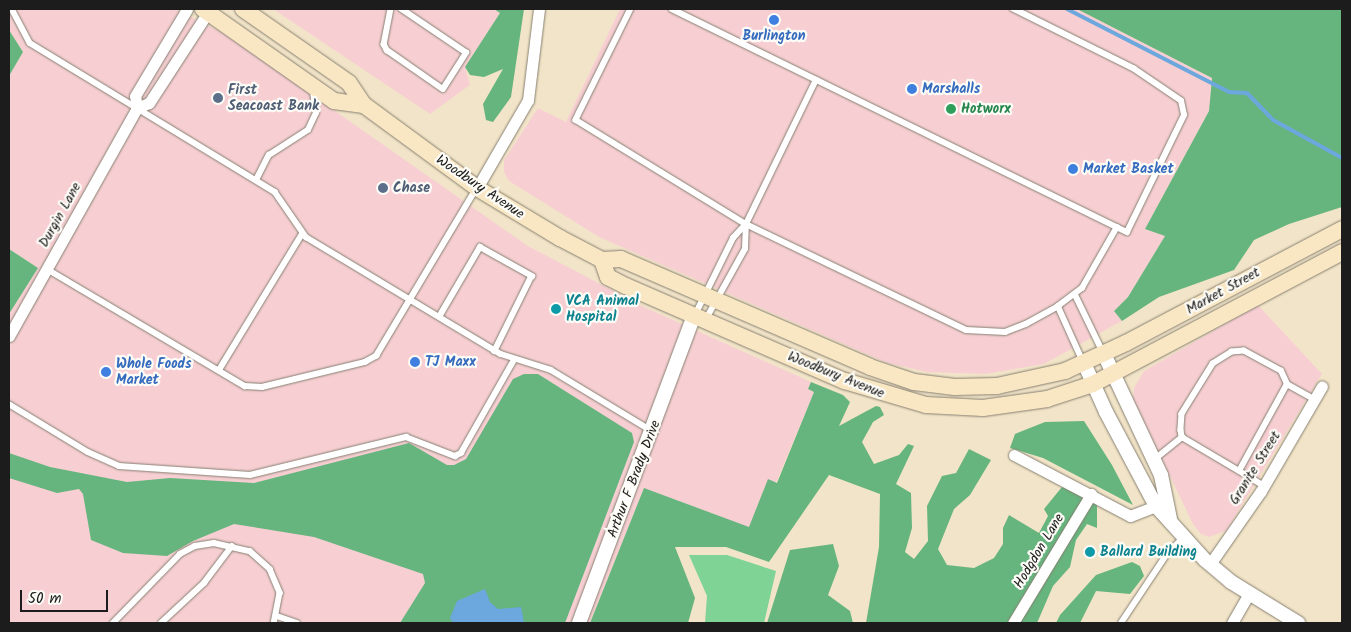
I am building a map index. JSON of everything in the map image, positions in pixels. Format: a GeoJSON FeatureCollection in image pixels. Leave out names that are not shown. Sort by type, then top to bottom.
{"type":"FeatureCollection","features":[{"type":"Feature","properties":{"kind":"main road","name":"Woodbury Avenue"},"geometry":{"type":"LineString","coordinates":[[243,9],[349,83],[364,105],[477,188],[602,260],[621,259],[870,367],[920,383],[997,386],[1044,377],[1104,354]]}},
{"type":"Feature","properties":{"kind":"main road","name":"Woodbury Avenue"},"geometry":{"type":"LineString","coordinates":[[207,10],[334,101],[364,105]]}},
{"type":"Feature","properties":{"kind":"main road","name":"Market Street"},"geometry":{"type":"LineString","coordinates":[[1104,354],[1342,229]]}},
{"type":"Feature","properties":{"kind":"main road","name":"Market Street"},"geometry":{"type":"LineString","coordinates":[[1114,375],[1342,252]]}},
{"type":"Feature","properties":{"kind":"main road","name":"Woodbury Avenue"},"geometry":{"type":"LineString","coordinates":[[602,260],[608,277],[852,383],[926,405],[961,409],[1005,407],[1047,399],[1114,375]]}},
{"type":"Feature","properties":{"kind":"street","name":"Durgin Lane"},"geometry":{"type":"LineString","coordinates":[[137,108],[135,96],[187,9]]}},
{"type":"Feature","properties":{"kind":"street"},"geometry":{"type":"LineString","coordinates":[[477,188],[528,100],[538,9]]}},
{"type":"Feature","properties":{"kind":"street","name":"Durgin Lane"},"geometry":{"type":"LineString","coordinates":[[9,336],[137,108],[149,102],[207,10]]}},
{"type":"Feature","properties":{"kind":"street","name":"Arthur F Brady Drive"},"geometry":{"type":"LineString","coordinates":[[579,623],[688,334],[700,318]]}},
{"type":"Feature","properties":{"kind":"street"},"geometry":{"type":"LineString","coordinates":[[1104,354],[1161,475],[1170,519]]}},
{"type":"Feature","properties":{"kind":"street"},"geometry":{"type":"LineString","coordinates":[[1084,363],[1156,506],[1210,564],[1249,594],[1298,623]]}},
{"type":"Feature","properties":{"kind":"street","name":"Granite Street"},"geometry":{"type":"LineString","coordinates":[[1210,564],[1264,486],[1322,386]]}},
{"type":"Feature","properties":{"kind":"street"},"geometry":{"type":"LineString","coordinates":[[1014,455],[1130,516],[1156,506]]}},
{"type":"Feature","properties":{"kind":"street","name":"Hodgdon Lane"},"geometry":{"type":"LineString","coordinates":[[1013,623],[1091,494]]}},
{"type":"Feature","properties":{"kind":"street"},"geometry":{"type":"LineString","coordinates":[[1232,623],[1249,594]]}},
{"type":"Feature","properties":{"kind":"lane"},"geometry":{"type":"LineString","coordinates":[[12,9],[30,42],[256,180],[283,200],[302,234],[496,350],[514,360],[551,370],[652,431]]}},
{"type":"Feature","properties":{"kind":"lane"},"geometry":{"type":"LineString","coordinates":[[391,9],[384,44],[387,50],[443,90],[466,53],[400,9]]}},
{"type":"Feature","properties":{"kind":"lane"},"geometry":{"type":"LineString","coordinates":[[631,9],[576,120],[746,224],[966,330],[1005,332],[1026,324],[1058,306],[1082,288],[1117,227]]}},
{"type":"Feature","properties":{"kind":"lane"},"geometry":{"type":"LineString","coordinates":[[672,9],[1127,232],[1184,115],[1181,101],[1134,69],[1013,9]]}},
{"type":"Feature","properties":{"kind":"lane"},"geometry":{"type":"LineString","coordinates":[[700,318],[710,299],[733,238],[746,224],[816,80]]}},
{"type":"Feature","properties":{"kind":"lane"},"geometry":{"type":"LineString","coordinates":[[256,180],[269,155],[308,130],[316,106],[311,84]]}},
{"type":"Feature","properties":{"kind":"lane"},"geometry":{"type":"LineString","coordinates":[[47,269],[219,370],[254,388],[372,360],[477,188]]}},
{"type":"Feature","properties":{"kind":"lane"},"geometry":{"type":"LineString","coordinates":[[700,318],[710,299],[745,249],[746,224]]}},
{"type":"Feature","properties":{"kind":"lane"},"geometry":{"type":"LineString","coordinates":[[219,370],[302,234]]}},
{"type":"Feature","properties":{"kind":"lane"},"geometry":{"type":"LineString","coordinates":[[439,317],[480,246],[532,276],[496,350]]}},
{"type":"Feature","properties":{"kind":"lane"},"geometry":{"type":"LineString","coordinates":[[1075,294],[1104,354]]}},
{"type":"Feature","properties":{"kind":"lane"},"geometry":{"type":"LineString","coordinates":[[1058,306],[1084,363]]}},
{"type":"Feature","properties":{"kind":"lane"},"geometry":{"type":"LineString","coordinates":[[1182,438],[1182,414],[1213,364],[1220,357],[1244,351],[1282,372],[1287,384],[1314,399]]}},
{"type":"Feature","properties":{"kind":"lane"},"geometry":{"type":"LineString","coordinates":[[9,404],[88,452],[119,466],[250,474],[395,438],[414,438],[455,456],[460,453],[514,360]]}},
{"type":"Feature","properties":{"kind":"lane"},"geometry":{"type":"LineString","coordinates":[[1239,471],[1287,384]]}},
{"type":"Feature","properties":{"kind":"lane"},"geometry":{"type":"LineString","coordinates":[[1153,460],[1182,438]]}},
{"type":"Feature","properties":{"kind":"lane"},"geometry":{"type":"LineString","coordinates":[[1182,438],[1264,486]]}},
{"type":"Feature","properties":{"kind":"lane"},"geometry":{"type":"LineString","coordinates":[[1122,623],[1167,554],[1184,537]]}},
{"type":"Feature","properties":{"kind":"lane"},"geometry":{"type":"LineString","coordinates":[[113,623],[180,554],[204,544],[232,546],[250,551],[270,569],[280,593],[277,616],[274,623]]}},
{"type":"Feature","properties":{"kind":"lane"},"geometry":{"type":"LineString","coordinates":[[161,623],[204,582],[232,546]]}},
{"type":"Feature","properties":{"kind":"lane"},"geometry":{"type":"LineString","coordinates":[[277,616],[297,623]]}},
{"type":"Feature","properties":{"kind":"shaded area"},"geometry":{"type":"Polygon","coordinates":[[[9,9],[175,9],[225,34],[528,246],[644,307],[811,382],[808,389],[814,392],[776,483],[768,480],[749,528],[644,488],[590,623],[9,623],[9,314],[38,268],[9,249],[9,76],[23,52],[9,30],[9,9]]]}},
{"type":"Feature","properties":{"kind":"shaded area"},"geometry":{"type":"Polygon","coordinates":[[[273,9],[494,9],[500,13],[465,67],[470,85],[430,114],[273,9]]]}},
{"type":"Feature","properties":{"kind":"shaded area"},"geometry":{"type":"Polygon","coordinates":[[[620,9],[1077,9],[1212,78],[1209,111],[1145,229],[1165,236],[1128,297],[1114,311],[1122,321],[1044,364],[986,374],[927,372],[887,363],[599,237],[509,181],[504,172],[504,160],[538,108],[566,122],[620,9]]]}},
{"type":"Feature","properties":{"kind":"shaded area"},"geometry":{"type":"Polygon","coordinates":[[[1258,305],[1322,374],[1226,531],[1209,537],[1201,534],[1193,524],[1133,399],[1134,388],[1144,371],[1258,305]]]}},
{"type":"Feature","properties":{"kind":"green space"},"geometry":{"type":"Polygon","coordinates":[[[494,9],[524,9],[511,97],[493,122],[486,120],[483,104],[503,69],[484,77],[470,75],[465,67],[500,13],[494,9]]]}},
{"type":"Feature","properties":{"kind":"green space"},"geometry":{"type":"Polygon","coordinates":[[[1077,9],[1342,9],[1342,207],[1289,224],[1254,240],[1234,270],[1159,297],[1122,321],[1114,311],[1128,297],[1165,236],[1145,229],[1209,111],[1212,78],[1077,9]]]}},
{"type":"Feature","properties":{"kind":"green space"},"geometry":{"type":"Polygon","coordinates":[[[9,30],[23,52],[9,76],[9,30]]]}},
{"type":"Feature","properties":{"kind":"green space"},"geometry":{"type":"Polygon","coordinates":[[[9,249],[38,268],[9,314],[9,249]]]}},
{"type":"Feature","properties":{"kind":"green space"},"geometry":{"type":"Polygon","coordinates":[[[524,374],[538,374],[632,433],[634,442],[565,623],[400,623],[425,583],[423,574],[314,537],[234,524],[193,541],[167,556],[123,553],[91,540],[83,494],[79,489],[57,493],[9,478],[9,453],[50,467],[127,482],[170,478],[254,483],[409,443],[447,465],[454,465],[466,459],[513,379],[524,374]]]}},
{"type":"Feature","properties":{"kind":"green space"},"geometry":{"type":"Polygon","coordinates":[[[811,382],[843,395],[850,402],[839,426],[876,406],[880,407],[884,415],[873,422],[862,442],[874,464],[899,455],[908,444],[914,446],[896,484],[911,493],[912,528],[905,552],[914,559],[928,541],[927,506],[942,476],[956,473],[969,449],[991,460],[970,495],[954,509],[938,549],[947,565],[974,568],[994,558],[1003,544],[1003,528],[1009,515],[1039,533],[1048,516],[1044,509],[1062,487],[1097,504],[1097,528],[1087,524],[1076,540],[1070,567],[1053,586],[1037,623],[866,623],[879,547],[880,494],[829,475],[769,562],[726,547],[675,547],[695,598],[688,623],[590,623],[644,488],[749,527],[768,479],[777,483],[814,392],[808,389],[811,382]]]}},
{"type":"Feature","properties":{"kind":"green space"},"geometry":{"type":"Polygon","coordinates":[[[1084,421],[1112,465],[1133,505],[1043,458],[1010,448],[1015,434],[1045,422],[1084,421]]]}},
{"type":"Feature","properties":{"kind":"green space"},"geometry":{"type":"Polygon","coordinates":[[[833,544],[839,566],[828,595],[850,611],[853,623],[767,623],[790,550],[833,544]]]}},
{"type":"Feature","properties":{"kind":"green space"},"geometry":{"type":"Polygon","coordinates":[[[689,555],[727,555],[776,571],[764,623],[705,623],[707,596],[689,555]]]}},
{"type":"Feature","properties":{"kind":"green space"},"geometry":{"type":"Polygon","coordinates":[[[1132,562],[1140,566],[1144,576],[1130,594],[1096,591],[1080,623],[1056,623],[1060,615],[1096,575],[1132,562]]]}},
{"type":"Feature","properties":{"kind":"water"},"geometry":{"type":"Polygon","coordinates":[[[485,589],[490,602],[498,609],[521,607],[524,623],[453,623],[450,618],[457,601],[485,589]]]}},
{"type":"Feature","properties":{"kind":"waterway"},"geometry":{"type":"LineString","coordinates":[[1067,9],[1229,92],[1247,93],[1273,120],[1342,158]]}},
{"type":"Feature","properties":{"kind":"place","name":"Burlington"},"geometry":{"type":"Point","coordinates":[774,20]}},
{"type":"Feature","properties":{"kind":"place","name":"Marshalls"},"geometry":{"type":"Point","coordinates":[912,89]}},
{"type":"Feature","properties":{"kind":"place","name":"First Seacoast Bank"},"geometry":{"type":"Point","coordinates":[218,98]}},
{"type":"Feature","properties":{"kind":"place","name":"Hotworx"},"geometry":{"type":"Point","coordinates":[951,109]}},
{"type":"Feature","properties":{"kind":"place","name":"Market Basket"},"geometry":{"type":"Point","coordinates":[1073,169]}},
{"type":"Feature","properties":{"kind":"place","name":"Chase"},"geometry":{"type":"Point","coordinates":[383,188]}},
{"type":"Feature","properties":{"kind":"place","name":"VCA Animal Hospital"},"geometry":{"type":"Point","coordinates":[556,309]}},
{"type":"Feature","properties":{"kind":"place","name":"TJ Maxx"},"geometry":{"type":"Point","coordinates":[415,362]}},
{"type":"Feature","properties":{"kind":"place","name":"Whole Foods Market"},"geometry":{"type":"Point","coordinates":[106,372]}},
{"type":"Feature","properties":{"kind":"place","name":"Ballard Building"},"geometry":{"type":"Point","coordinates":[1090,552]}}]}
